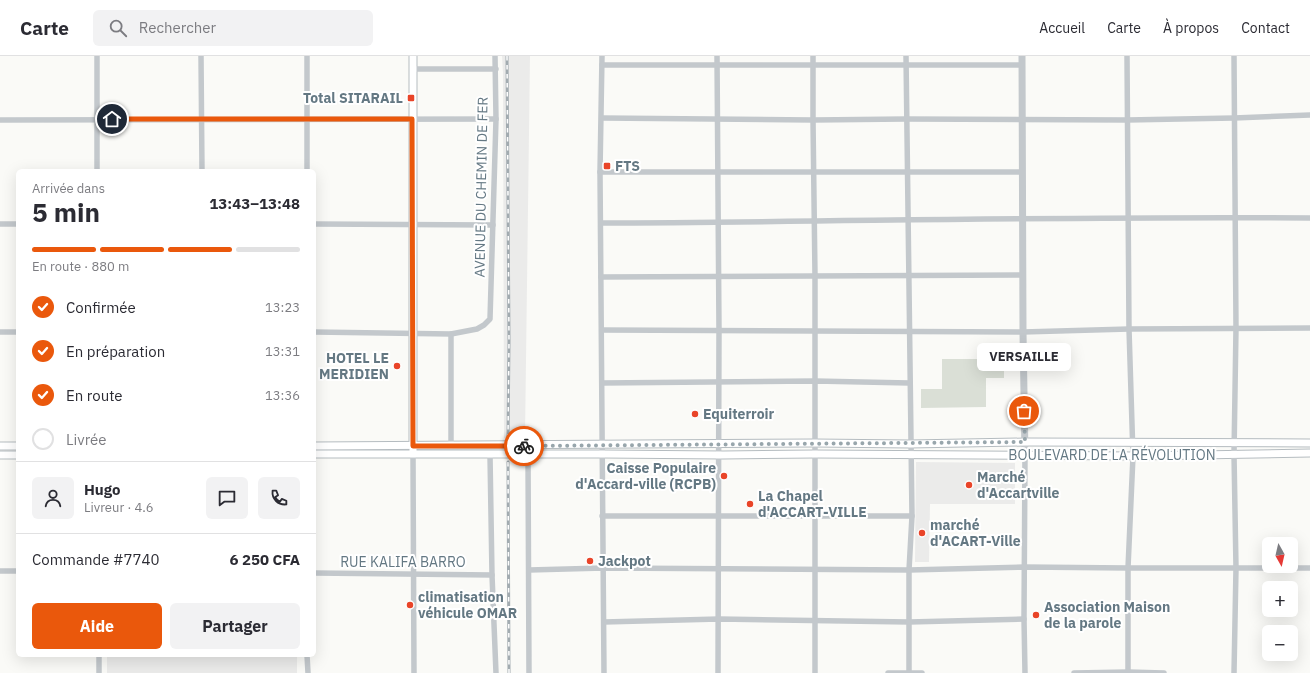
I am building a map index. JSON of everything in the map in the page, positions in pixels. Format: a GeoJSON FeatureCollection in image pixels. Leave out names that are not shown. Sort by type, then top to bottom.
{"type":"FeatureCollection","features":[{"type":"Feature","properties":{"kind":"main road"},"geometry":{"type":"LineString","coordinates":[[413,56],[413,455]]}},
{"type":"Feature","properties":{"kind":"main road","name":"BOULEVARD DE LA RÉVOLUTION"},"geometry":{"type":"LineString","coordinates":[[316,446],[815,443],[910,444],[1025,442],[1310,443]]}},
{"type":"Feature","properties":{"kind":"main road"},"geometry":{"type":"LineString","coordinates":[[0,446],[16,446]]}},
{"type":"Feature","properties":{"kind":"main road","name":"BOULEVARD DE LA RÉVOLUTION"},"geometry":{"type":"LineString","coordinates":[[316,454],[815,454],[911,456],[1133,456],[1310,453]]}},
{"type":"Feature","properties":{"kind":"main road"},"geometry":{"type":"LineString","coordinates":[[0,455],[16,455]]}},
{"type":"Feature","properties":{"kind":"street"},"geometry":{"type":"LineString","coordinates":[[97,56],[97,169]]}},
{"type":"Feature","properties":{"kind":"street"},"geometry":{"type":"LineString","coordinates":[[201,56],[202,169]]}},
{"type":"Feature","properties":{"kind":"street"},"geometry":{"type":"LineString","coordinates":[[307,56],[307,169]]}},
{"type":"Feature","properties":{"kind":"street","name":"AVENUE DU CHEMIN DE FER"},"geometry":{"type":"LineString","coordinates":[[451,334],[477,329],[490,319],[496,119],[495,56]]}},
{"type":"Feature","properties":{"kind":"street"},"geometry":{"type":"LineString","coordinates":[[602,56],[600,223],[604,673]]}},
{"type":"Feature","properties":{"kind":"street"},"geometry":{"type":"LineString","coordinates":[[717,56],[719,276],[718,673]]}},
{"type":"Feature","properties":{"kind":"street"},"geometry":{"type":"LineString","coordinates":[[813,56],[815,276],[815,673]]}},
{"type":"Feature","properties":{"kind":"street"},"geometry":{"type":"LineString","coordinates":[[906,56],[906,172],[912,516],[909,570],[909,673]]}},
{"type":"Feature","properties":{"kind":"street"},"geometry":{"type":"LineString","coordinates":[[1022,56],[1025,673]]}},
{"type":"Feature","properties":{"kind":"street"},"geometry":{"type":"LineString","coordinates":[[1127,56],[1129,329],[1133,443],[1128,568],[1128,672]]}},
{"type":"Feature","properties":{"kind":"street"},"geometry":{"type":"LineString","coordinates":[[1234,56],[1236,328],[1234,443],[1236,568],[1234,673]]}},
{"type":"Feature","properties":{"kind":"street"},"geometry":{"type":"LineString","coordinates":[[602,65],[1022,65]]}},
{"type":"Feature","properties":{"kind":"street"},"geometry":{"type":"LineString","coordinates":[[413,69],[496,70]]}},
{"type":"Feature","properties":{"kind":"street"},"geometry":{"type":"LineString","coordinates":[[602,118],[717,120],[1127,120],[1310,115]]}},
{"type":"Feature","properties":{"kind":"street"},"geometry":{"type":"LineString","coordinates":[[0,120],[496,119]]}},
{"type":"Feature","properties":{"kind":"street"},"geometry":{"type":"LineString","coordinates":[[600,172],[1022,172]]}},
{"type":"Feature","properties":{"kind":"street"},"geometry":{"type":"LineString","coordinates":[[600,223],[718,223],[907,219],[1310,218]]}},
{"type":"Feature","properties":{"kind":"street"},"geometry":{"type":"LineString","coordinates":[[0,224],[16,224]]}},
{"type":"Feature","properties":{"kind":"street"},"geometry":{"type":"LineString","coordinates":[[316,224],[493,225]]}},
{"type":"Feature","properties":{"kind":"street"},"geometry":{"type":"LineString","coordinates":[[601,277],[1023,275]]}},
{"type":"Feature","properties":{"kind":"street"},"geometry":{"type":"LineString","coordinates":[[602,330],[1023,332],[1129,329],[1310,328]]}},
{"type":"Feature","properties":{"kind":"street"},"geometry":{"type":"LineString","coordinates":[[0,332],[16,332]]}},
{"type":"Feature","properties":{"kind":"street"},"geometry":{"type":"LineString","coordinates":[[316,332],[451,334],[451,446]]}},
{"type":"Feature","properties":{"kind":"street"},"geometry":{"type":"LineString","coordinates":[[602,382],[815,381],[909,383]]}},
{"type":"Feature","properties":{"kind":"street"},"geometry":{"type":"LineString","coordinates":[[528,454],[530,673]]}},
{"type":"Feature","properties":{"kind":"street"},"geometry":{"type":"LineString","coordinates":[[413,455],[414,673]]}},
{"type":"Feature","properties":{"kind":"street"},"geometry":{"type":"LineString","coordinates":[[490,455],[492,575],[496,673]]}},
{"type":"Feature","properties":{"kind":"street"},"geometry":{"type":"LineString","coordinates":[[602,516],[912,516]]}},
{"type":"Feature","properties":{"kind":"street"},"geometry":{"type":"LineString","coordinates":[[530,570],[604,568],[815,568],[909,570],[1024,566],[1128,568],[1310,568]]}},
{"type":"Feature","properties":{"kind":"street"},"geometry":{"type":"LineString","coordinates":[[0,571],[16,571]]}},
{"type":"Feature","properties":{"kind":"street","name":"RUE KALIFA BARRO"},"geometry":{"type":"LineString","coordinates":[[316,573],[492,575]]}},
{"type":"Feature","properties":{"kind":"street"},"geometry":{"type":"LineString","coordinates":[[604,622],[719,620],[909,622],[1024,619]]}},
{"type":"Feature","properties":{"kind":"street"},"geometry":{"type":"LineString","coordinates":[[99,657],[99,673]]}},
{"type":"Feature","properties":{"kind":"street"},"geometry":{"type":"LineString","coordinates":[[308,657],[308,673]]}},
{"type":"Feature","properties":{"kind":"street"},"geometry":{"type":"LineString","coordinates":[[888,673],[922,673]]}},
{"type":"Feature","properties":{"kind":"street"},"geometry":{"type":"LineString","coordinates":[[1074,673],[1164,673]]}},
{"type":"Feature","properties":{"kind":"shaded area"},"geometry":{"type":"Polygon","coordinates":[[[502,56],[530,56],[525,437],[504,438],[503,73],[502,56]]]}},
{"type":"Feature","properties":{"kind":"shaded area"},"geometry":{"type":"Polygon","coordinates":[[[942,359],[1004,359],[1004,378],[986,378],[986,407],[921,408],[921,389],[942,389],[942,359]]]}},
{"type":"Feature","properties":{"kind":"shaded area","name":"marché d'ACART-Ville"},"geometry":{"type":"Polygon","coordinates":[[[916,462],[1015,463],[1015,504],[930,504],[929,562],[915,562],[916,462]]]}},
{"type":"Feature","properties":{"kind":"shaded area"},"geometry":{"type":"Polygon","coordinates":[[[107,657],[297,657],[297,673],[107,673],[107,657]]]}},
{"type":"Feature","properties":{"kind":"railway"},"geometry":{"type":"LineString","coordinates":[[507,56],[509,341],[508,437]]}},
{"type":"Feature","properties":{"kind":"railway"},"geometry":{"type":"LineString","coordinates":[[508,462],[509,673]]}},
{"type":"Feature","properties":{"kind":"way so far"},"geometry":{"type":"LineString","coordinates":[[524,446],[1025,442],[1024,411]]}},
{"type":"Feature","properties":{"kind":"place","name":"Total SITARAIL"},"geometry":{"type":"Point","coordinates":[411,98]}},
{"type":"Feature","properties":{"kind":"place","name":"FTS"},"geometry":{"type":"Point","coordinates":[607,166]}},
{"type":"Feature","properties":{"kind":"place","name":"HOTEL LE MERIDIEN"},"geometry":{"type":"Point","coordinates":[397,366]}},
{"type":"Feature","properties":{"kind":"place","name":"VERSAILLE"},"geometry":{"type":"Point","coordinates":[1024,411]}},
{"type":"Feature","properties":{"kind":"place","name":"Equiterroir"},"geometry":{"type":"Point","coordinates":[695,414]}},
{"type":"Feature","properties":{"kind":"place","name":"Caisse Populaire d'Accard-ville (RCPB)"},"geometry":{"type":"Point","coordinates":[724,476]}},
{"type":"Feature","properties":{"kind":"place","name":"Marché d'Accartville"},"geometry":{"type":"Point","coordinates":[969,485]}},
{"type":"Feature","properties":{"kind":"place","name":"La Chapel d'ACCART-VILLE"},"geometry":{"type":"Point","coordinates":[750,504]}},
{"type":"Feature","properties":{"kind":"place","name":"marché d'ACART-Ville"},"geometry":{"type":"Point","coordinates":[922,533]}},
{"type":"Feature","properties":{"kind":"place","name":"Jackpot"},"geometry":{"type":"Point","coordinates":[590,561]}},
{"type":"Feature","properties":{"kind":"place","name":"climatisation véhicule OMAR"},"geometry":{"type":"Point","coordinates":[410,605]}},
{"type":"Feature","properties":{"kind":"place","name":"Association Maison de la parole"},"geometry":{"type":"Point","coordinates":[1036,615]}},
{"type":"Feature","properties":{"kind":"route"},"geometry":{"type":"LineString","coordinates":[[112,119],[412,119],[413,446],[524,446]]}}]}
